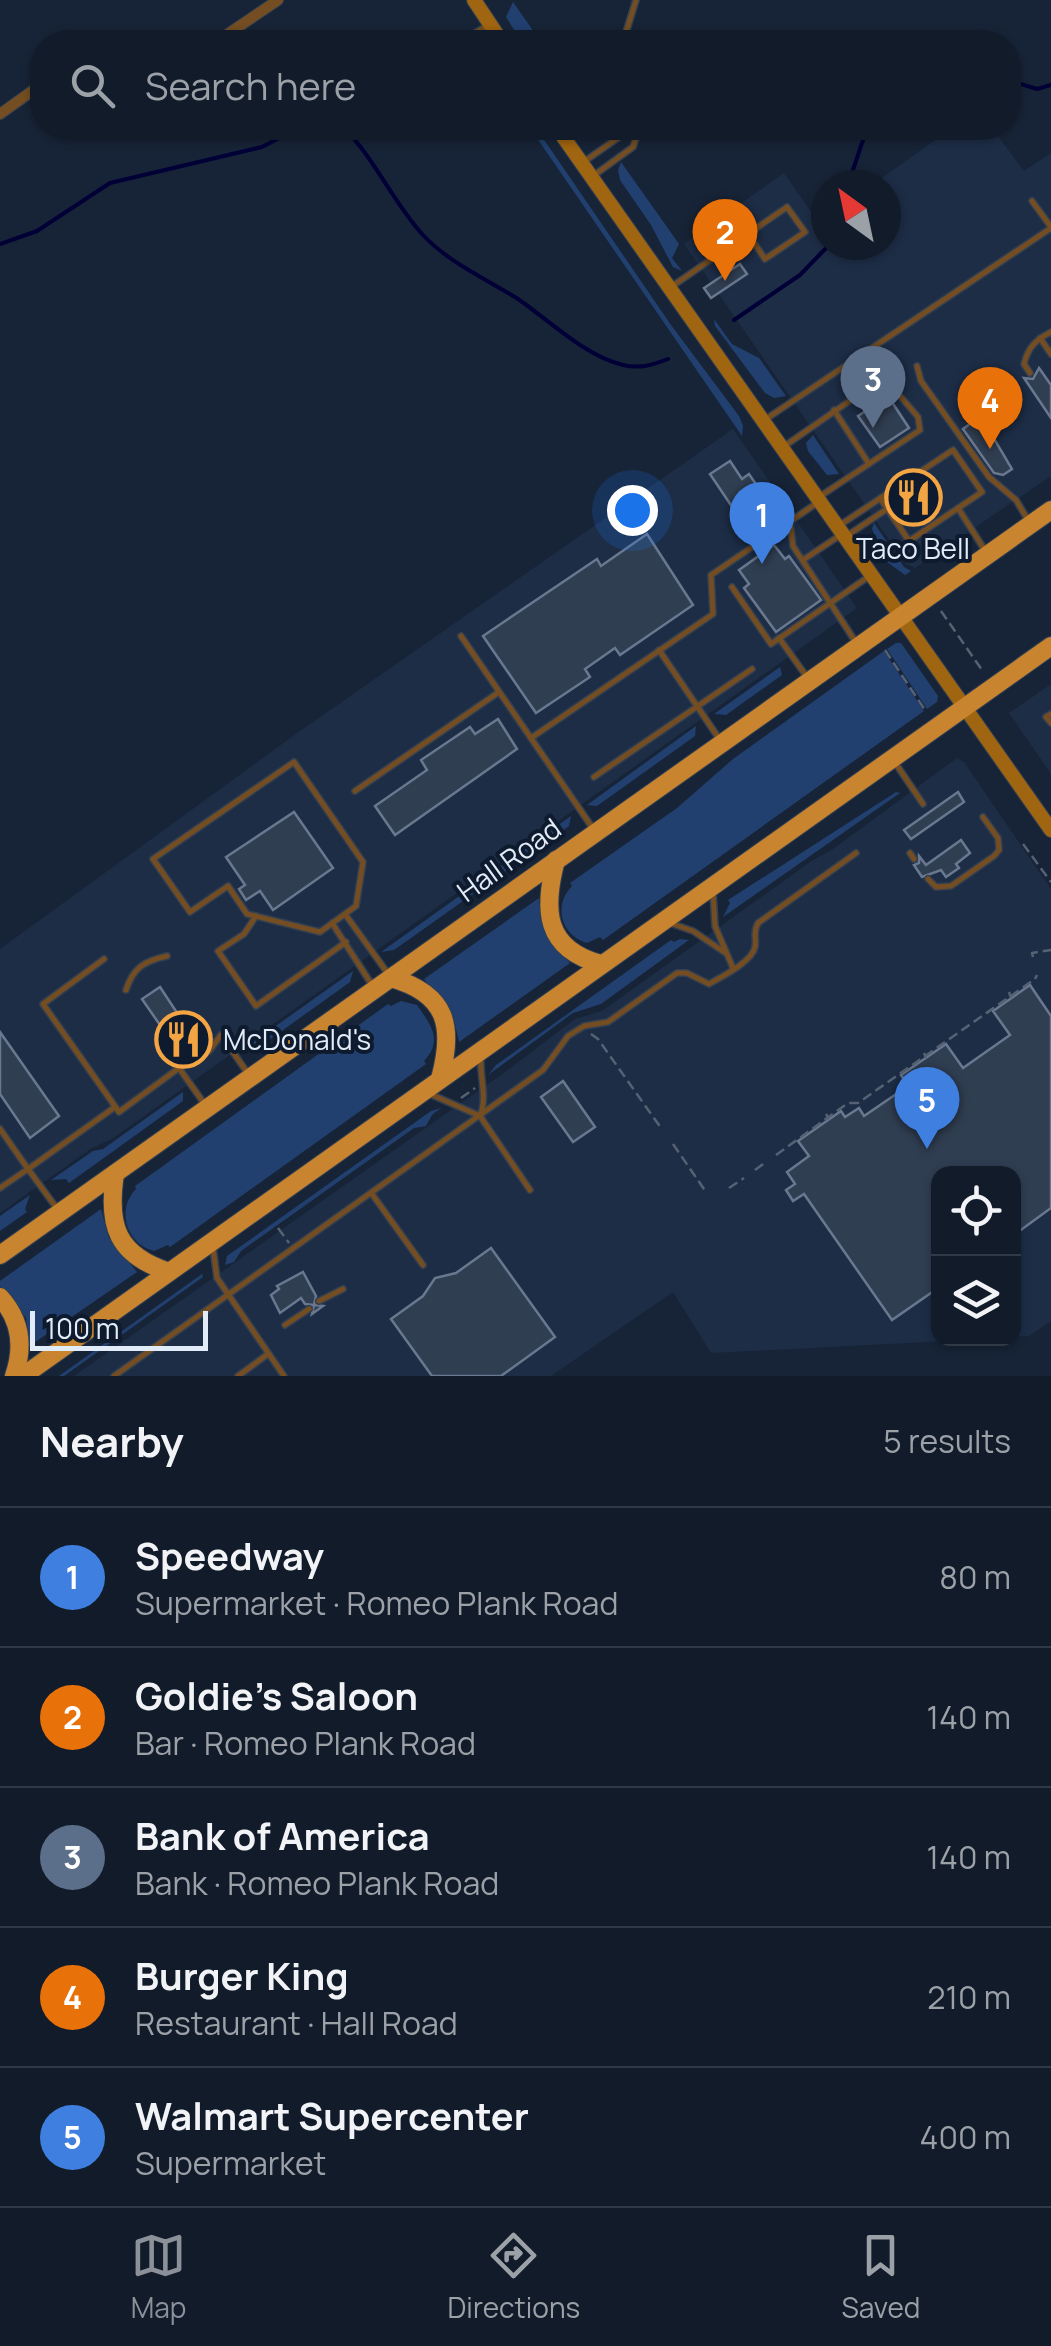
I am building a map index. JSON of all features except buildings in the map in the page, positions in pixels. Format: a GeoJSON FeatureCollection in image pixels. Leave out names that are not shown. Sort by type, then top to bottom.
{"type":"FeatureCollection","features":[{"type":"Feature","properties":{"kind":"highway","name":"Hall Road"},"geometry":{"type":"LineString","coordinates":[[0,1256],[1051,510]]}},
{"type":"Feature","properties":{"kind":"highway"},"geometry":{"type":"LineString","coordinates":[[0,1297],[19,1330],[24,1375],[1051,646]]}},
{"type":"Feature","properties":{"kind":"highway"},"geometry":{"type":"LineString","coordinates":[[556,860],[548,897],[551,924],[573,952],[601,964]]}},
{"type":"Feature","properties":{"kind":"highway"},"geometry":{"type":"LineString","coordinates":[[391,978],[424,993],[445,1021],[449,1042],[440,1078]]}},
{"type":"Feature","properties":{"kind":"highway"},"geometry":{"type":"LineString","coordinates":[[114,1174],[111,1206],[116,1231],[134,1256],[169,1272]]}},
{"type":"Feature","properties":{"kind":"main road"},"geometry":{"type":"LineString","coordinates":[[474,0],[494,30]]}},
{"type":"Feature","properties":{"kind":"main road"},"geometry":{"type":"LineString","coordinates":[[565,140],[1051,830]]}},
{"type":"Feature","properties":{"kind":"street"},"geometry":{"type":"LineString","coordinates":[[234,30],[278,0]]}},
{"type":"Feature","properties":{"kind":"street"},"geometry":{"type":"LineString","coordinates":[[0,114],[30,93]]}},
{"type":"Feature","properties":{"kind":"lane"},"geometry":{"type":"LineString","coordinates":[[627,30],[636,0]]}},
{"type":"Feature","properties":{"kind":"lane"},"geometry":{"type":"LineString","coordinates":[[481,30],[490,25]]}},
{"type":"Feature","properties":{"kind":"lane"},"geometry":{"type":"LineString","coordinates":[[581,164],[615,140]]}},
{"type":"Feature","properties":{"kind":"lane"},"geometry":{"type":"LineString","coordinates":[[590,178],[637,140]]}},
{"type":"Feature","properties":{"kind":"lane"},"geometry":{"type":"LineString","coordinates":[[763,420],[1051,228],[1032,200]]}},
{"type":"Feature","properties":{"kind":"lane"},"geometry":{"type":"LineString","coordinates":[[668,289],[787,207],[805,232],[765,259],[748,234]]}},
{"type":"Feature","properties":{"kind":"lane"},"geometry":{"type":"LineString","coordinates":[[1030,374],[1024,364],[1026,353],[1051,332]]}},
{"type":"Feature","properties":{"kind":"lane"},"geometry":{"type":"LineString","coordinates":[[1040,338],[1051,354]]}},
{"type":"Feature","properties":{"kind":"lane"},"geometry":{"type":"LineString","coordinates":[[918,366],[920,381],[989,477],[1016,500],[1031,524]]}},
{"type":"Feature","properties":{"kind":"lane"},"geometry":{"type":"LineString","coordinates":[[531,738],[712,614],[711,576],[920,430],[918,417],[884,377],[783,448]]}},
{"type":"Feature","properties":{"kind":"lane"},"geometry":{"type":"LineString","coordinates":[[834,410],[869,464]]}},
{"type":"Feature","properties":{"kind":"lane"},"geometry":{"type":"LineString","coordinates":[[844,531],[880,498],[953,450],[982,492],[909,541],[880,498]]}},
{"type":"Feature","properties":{"kind":"lane"},"geometry":{"type":"LineString","coordinates":[[803,560],[844,531],[887,508]]}},
{"type":"Feature","properties":{"kind":"lane"},"geometry":{"type":"LineString","coordinates":[[958,508],[988,554]]}},
{"type":"Feature","properties":{"kind":"lane"},"geometry":{"type":"LineString","coordinates":[[790,521],[793,546],[858,645]]}},
{"type":"Feature","properties":{"kind":"lane"},"geometry":{"type":"LineString","coordinates":[[732,587],[771,644],[873,573]]}},
{"type":"Feature","properties":{"kind":"lane"},"geometry":{"type":"LineString","coordinates":[[460,636],[595,832]]}},
{"type":"Feature","properties":{"kind":"lane"},"geometry":{"type":"LineString","coordinates":[[779,638],[809,680]]}},
{"type":"Feature","properties":{"kind":"lane"},"geometry":{"type":"LineString","coordinates":[[659,650],[721,742]]}},
{"type":"Feature","properties":{"kind":"lane"},"geometry":{"type":"LineString","coordinates":[[594,777],[752,670]]}},
{"type":"Feature","properties":{"kind":"lane"},"geometry":{"type":"LineString","coordinates":[[355,791],[499,692]]}},
{"type":"Feature","properties":{"kind":"lane"},"geometry":{"type":"LineString","coordinates":[[1051,714],[1046,716],[1051,724]]}},
{"type":"Feature","properties":{"kind":"lane"},"geometry":{"type":"LineString","coordinates":[[891,758],[923,804]]}},
{"type":"Feature","properties":{"kind":"lane"},"geometry":{"type":"LineString","coordinates":[[294,762],[363,862],[356,906],[345,914],[320,932],[247,914],[228,886],[190,912],[153,859],[294,762]]}},
{"type":"Feature","properties":{"kind":"lane"},"geometry":{"type":"LineString","coordinates":[[928,879],[936,887],[951,886],[994,856],[999,850],[998,838],[983,817]]}},
{"type":"Feature","properties":{"kind":"lane"},"geometry":{"type":"LineString","coordinates":[[114,1376],[544,1070],[568,1036],[584,1026],[608,1022],[677,973],[688,973],[709,984],[733,968],[752,953],[758,923],[856,853]]}},
{"type":"Feature","properties":{"kind":"lane"},"geometry":{"type":"LineString","coordinates":[[714,884],[714,917],[733,968]]}},
{"type":"Feature","properties":{"kind":"lane"},"geometry":{"type":"LineString","coordinates":[[345,914],[391,978]]}},
{"type":"Feature","properties":{"kind":"lane"},"geometry":{"type":"LineString","coordinates":[[256,916],[244,934],[218,951],[256,1006],[346,942]]}},
{"type":"Feature","properties":{"kind":"lane"},"geometry":{"type":"LineString","coordinates":[[662,921],[693,930],[724,952]]}},
{"type":"Feature","properties":{"kind":"lane"},"geometry":{"type":"LineString","coordinates":[[332,923],[375,989]]}},
{"type":"Feature","properties":{"kind":"lane"},"geometry":{"type":"LineString","coordinates":[[126,990],[142,964],[167,956]]}},
{"type":"Feature","properties":{"kind":"lane"},"geometry":{"type":"LineString","coordinates":[[104,959],[43,1004],[119,1112],[209,1051],[221,1035],[251,1077]]}},
{"type":"Feature","properties":{"kind":"lane"},"geometry":{"type":"LineString","coordinates":[[480,1116],[486,1104],[480,1070],[482,1049]]}},
{"type":"Feature","properties":{"kind":"lane"},"geometry":{"type":"LineString","coordinates":[[179,1068],[207,1108]]}},
{"type":"Feature","properties":{"kind":"lane"},"geometry":{"type":"LineString","coordinates":[[422,1092],[442,1097],[480,1116],[530,1190]]}},
{"type":"Feature","properties":{"kind":"lane"},"geometry":{"type":"LineString","coordinates":[[0,1188],[115,1108]]}},
{"type":"Feature","properties":{"kind":"lane"},"geometry":{"type":"LineString","coordinates":[[0,1129],[60,1212]]}},
{"type":"Feature","properties":{"kind":"lane"},"geometry":{"type":"LineString","coordinates":[[372,1194],[423,1265]]}},
{"type":"Feature","properties":{"kind":"lane"},"geometry":{"type":"LineString","coordinates":[[214,1240],[215,1273],[284,1376]]}},
{"type":"Feature","properties":{"kind":"lane"},"geometry":{"type":"LineString","coordinates":[[319,1301],[344,1289]]}},
{"type":"Feature","properties":{"kind":"lane"},"geometry":{"type":"LineString","coordinates":[[285,1326],[308,1308]]}},
{"type":"Feature","properties":{"kind":"lane"},"geometry":{"type":"LineString","coordinates":[[238,1376],[268,1354]]}},
{"type":"Feature","properties":{"kind":"path"},"geometry":{"type":"LineString","coordinates":[[941,612],[982,670]]}},
{"type":"Feature","properties":{"kind":"path"},"geometry":{"type":"LineString","coordinates":[[886,650],[926,710]]}},
{"type":"Feature","properties":{"kind":"path"},"geometry":{"type":"LineString","coordinates":[[1022,844],[1051,882]]}},
{"type":"Feature","properties":{"kind":"path"},"geometry":{"type":"LineString","coordinates":[[1033,957],[1032,953],[1051,950]]}},
{"type":"Feature","properties":{"kind":"path"},"geometry":{"type":"LineString","coordinates":[[776,1155],[848,1102],[858,1103],[1036,974]]}},
{"type":"Feature","properties":{"kind":"path"},"geometry":{"type":"LineString","coordinates":[[590,1033],[662,1128]]}},
{"type":"Feature","properties":{"kind":"path"},"geometry":{"type":"LineString","coordinates":[[460,1099],[474,1088]]}},
{"type":"Feature","properties":{"kind":"path"},"geometry":{"type":"LineString","coordinates":[[673,1144],[706,1192]]}},
{"type":"Feature","properties":{"kind":"path"},"geometry":{"type":"LineString","coordinates":[[755,1170],[766,1162]]}},
{"type":"Feature","properties":{"kind":"path"},"geometry":{"type":"LineString","coordinates":[[729,1188],[744,1178]]}},
{"type":"Feature","properties":{"kind":"path"},"geometry":{"type":"LineString","coordinates":[[278,1228],[288,1243]]}},
{"type":"Feature","properties":{"kind":"shaded area"},"geometry":{"type":"Polygon","coordinates":[[[513,2],[533,30],[514,30],[506,17],[513,2]]]}},
{"type":"Feature","properties":{"kind":"shaded area"},"geometry":{"type":"Polygon","coordinates":[[[538,140],[544,140],[671,325],[739,416],[742,436],[538,140]]]}},
{"type":"Feature","properties":{"kind":"shaded area"},"geometry":{"type":"Polygon","coordinates":[[[935,140],[1001,140],[1024,171],[1051,153],[1051,476],[915,568],[906,564],[684,244],[784,173],[811,212],[811,260],[901,260],[901,170],[893,170],[935,140]]]}},
{"type":"Feature","properties":{"kind":"shaded area"},"geometry":{"type":"Polygon","coordinates":[[[621,162],[679,244],[672,258],[682,271],[673,267],[651,225],[620,180],[621,162]]]}},
{"type":"Feature","properties":{"kind":"shaded area"},"geometry":{"type":"Polygon","coordinates":[[[714,319],[732,344],[759,358],[786,396],[774,398],[765,393],[715,326],[714,319]]]}},
{"type":"Feature","properties":{"kind":"shaded area"},"geometry":{"type":"Polygon","coordinates":[[[733,429],[857,608],[112,1139],[92,1148],[0,1213],[0,949],[293,736],[733,429]]]}},
{"type":"Feature","properties":{"kind":"shaded area"},"geometry":{"type":"Polygon","coordinates":[[[813,435],[839,474],[827,475],[808,451],[806,443],[813,435]]]}},
{"type":"Feature","properties":{"kind":"shaded area"},"geometry":{"type":"Polygon","coordinates":[[[874,523],[904,567],[911,571],[905,575],[887,562],[872,529],[874,523]]]}},
{"type":"Feature","properties":{"kind":"shaded area"},"geometry":{"type":"Polygon","coordinates":[[[901,643],[938,696],[937,702],[927,709],[887,649],[901,643]]]}},
{"type":"Feature","properties":{"kind":"shaded area"},"geometry":{"type":"Polygon","coordinates":[[[884,651],[924,711],[603,940],[600,937],[587,943],[571,934],[562,911],[570,883],[677,808],[733,759],[884,651]]]}},
{"type":"Feature","properties":{"kind":"shaded area"},"geometry":{"type":"Polygon","coordinates":[[[780,667],[782,675],[726,715],[714,714],[780,667]]]}},
{"type":"Feature","properties":{"kind":"shaded area"},"geometry":{"type":"Polygon","coordinates":[[[1051,684],[1051,774],[1009,713],[1051,684]]]}},
{"type":"Feature","properties":{"kind":"shaded area"},"geometry":{"type":"Polygon","coordinates":[[[696,726],[695,736],[597,806],[587,805],[696,726]]]}},
{"type":"Feature","properties":{"kind":"shaded area"},"geometry":{"type":"Polygon","coordinates":[[[957,758],[964,762],[1051,889],[1051,1321],[1029,1336],[1021,1337],[1021,1166],[931,1166],[931,1342],[711,1353],[673,1292],[551,1376],[74,1376],[575,1019],[602,1011],[957,758]]]}},
{"type":"Feature","properties":{"kind":"shaded area"},"geometry":{"type":"Polygon","coordinates":[[[900,793],[723,917],[728,900],[900,793]]]}},
{"type":"Feature","properties":{"kind":"shaded area"},"geometry":{"type":"Polygon","coordinates":[[[571,816],[569,826],[394,950],[381,952],[571,816]]]}},
{"type":"Feature","properties":{"kind":"shaded area"},"geometry":{"type":"Polygon","coordinates":[[[539,898],[547,934],[570,963],[459,1042],[453,1016],[424,979],[539,898]]]}},
{"type":"Feature","properties":{"kind":"shaded area"},"geometry":{"type":"Polygon","coordinates":[[[671,940],[689,940],[601,1004],[573,1013],[488,1075],[496,1065],[671,940]]]}},
{"type":"Feature","properties":{"kind":"shaded area"},"geometry":{"type":"Polygon","coordinates":[[[353,971],[350,982],[251,1053],[242,1050],[353,971]]]}},
{"type":"Feature","properties":{"kind":"shaded area"},"geometry":{"type":"Polygon","coordinates":[[[401,1001],[417,1005],[433,1032],[426,1064],[170,1247],[154,1251],[137,1241],[126,1216],[135,1186],[388,1004],[401,1001]]]}},
{"type":"Feature","properties":{"kind":"shaded area"},"geometry":{"type":"Polygon","coordinates":[[[183,1092],[183,1101],[69,1183],[66,1179],[51,1180],[93,1151],[103,1149],[183,1092]]]}},
{"type":"Feature","properties":{"kind":"shaded area"},"geometry":{"type":"Polygon","coordinates":[[[441,1108],[426,1126],[414,1128],[225,1265],[227,1256],[431,1111],[441,1108]]]}},
{"type":"Feature","properties":{"kind":"shaded area"},"geometry":{"type":"Polygon","coordinates":[[[30,1195],[27,1212],[0,1231],[0,1216],[30,1195]]]}},
{"type":"Feature","properties":{"kind":"shaded area"},"geometry":{"type":"Polygon","coordinates":[[[101,1209],[109,1238],[137,1272],[28,1347],[26,1318],[0,1281],[101,1209]]]}},
{"type":"Feature","properties":{"kind":"shaded area"},"geometry":{"type":"Polygon","coordinates":[[[202,1274],[203,1277],[59,1376],[202,1274]]]}},
{"type":"Feature","properties":{"kind":"waterway"},"geometry":{"type":"LineString","coordinates":[[1021,84],[1037,89],[1051,85]]}},
{"type":"Feature","properties":{"kind":"waterway"},"geometry":{"type":"LineString","coordinates":[[0,244],[37,231],[110,183],[262,147],[275,140]]}},
{"type":"Feature","properties":{"kind":"waterway"},"geometry":{"type":"LineString","coordinates":[[354,140],[422,234],[468,270],[518,299],[595,354],[635,367],[668,359]]}},
{"type":"Feature","properties":{"kind":"waterway"},"geometry":{"type":"LineString","coordinates":[[853,170],[863,140]]}},
{"type":"Feature","properties":{"kind":"waterway"},"geometry":{"type":"LineString","coordinates":[[734,320],[800,275],[814,260]]}},
{"type":"Feature","properties":{"kind":"place","name":"Goldie's Saloon"},"geometry":{"type":"Point","coordinates":[725,281]}},
{"type":"Feature","properties":{"kind":"place","name":"Bank of America"},"geometry":{"type":"Point","coordinates":[873,428]}},
{"type":"Feature","properties":{"kind":"place","name":"Burger King"},"geometry":{"type":"Point","coordinates":[990,449]}},
{"type":"Feature","properties":{"kind":"place","name":"Taco Bell"},"geometry":{"type":"Point","coordinates":[913,498]}},
{"type":"Feature","properties":{"kind":"place","name":"Speedway"},"geometry":{"type":"Point","coordinates":[762,564]}},
{"type":"Feature","properties":{"kind":"place","name":"McDonald's"},"geometry":{"type":"Point","coordinates":[184,1040]}},
{"type":"Feature","properties":{"kind":"place","name":"Walmart Supercenter"},"geometry":{"type":"Point","coordinates":[927,1149]}}]}
